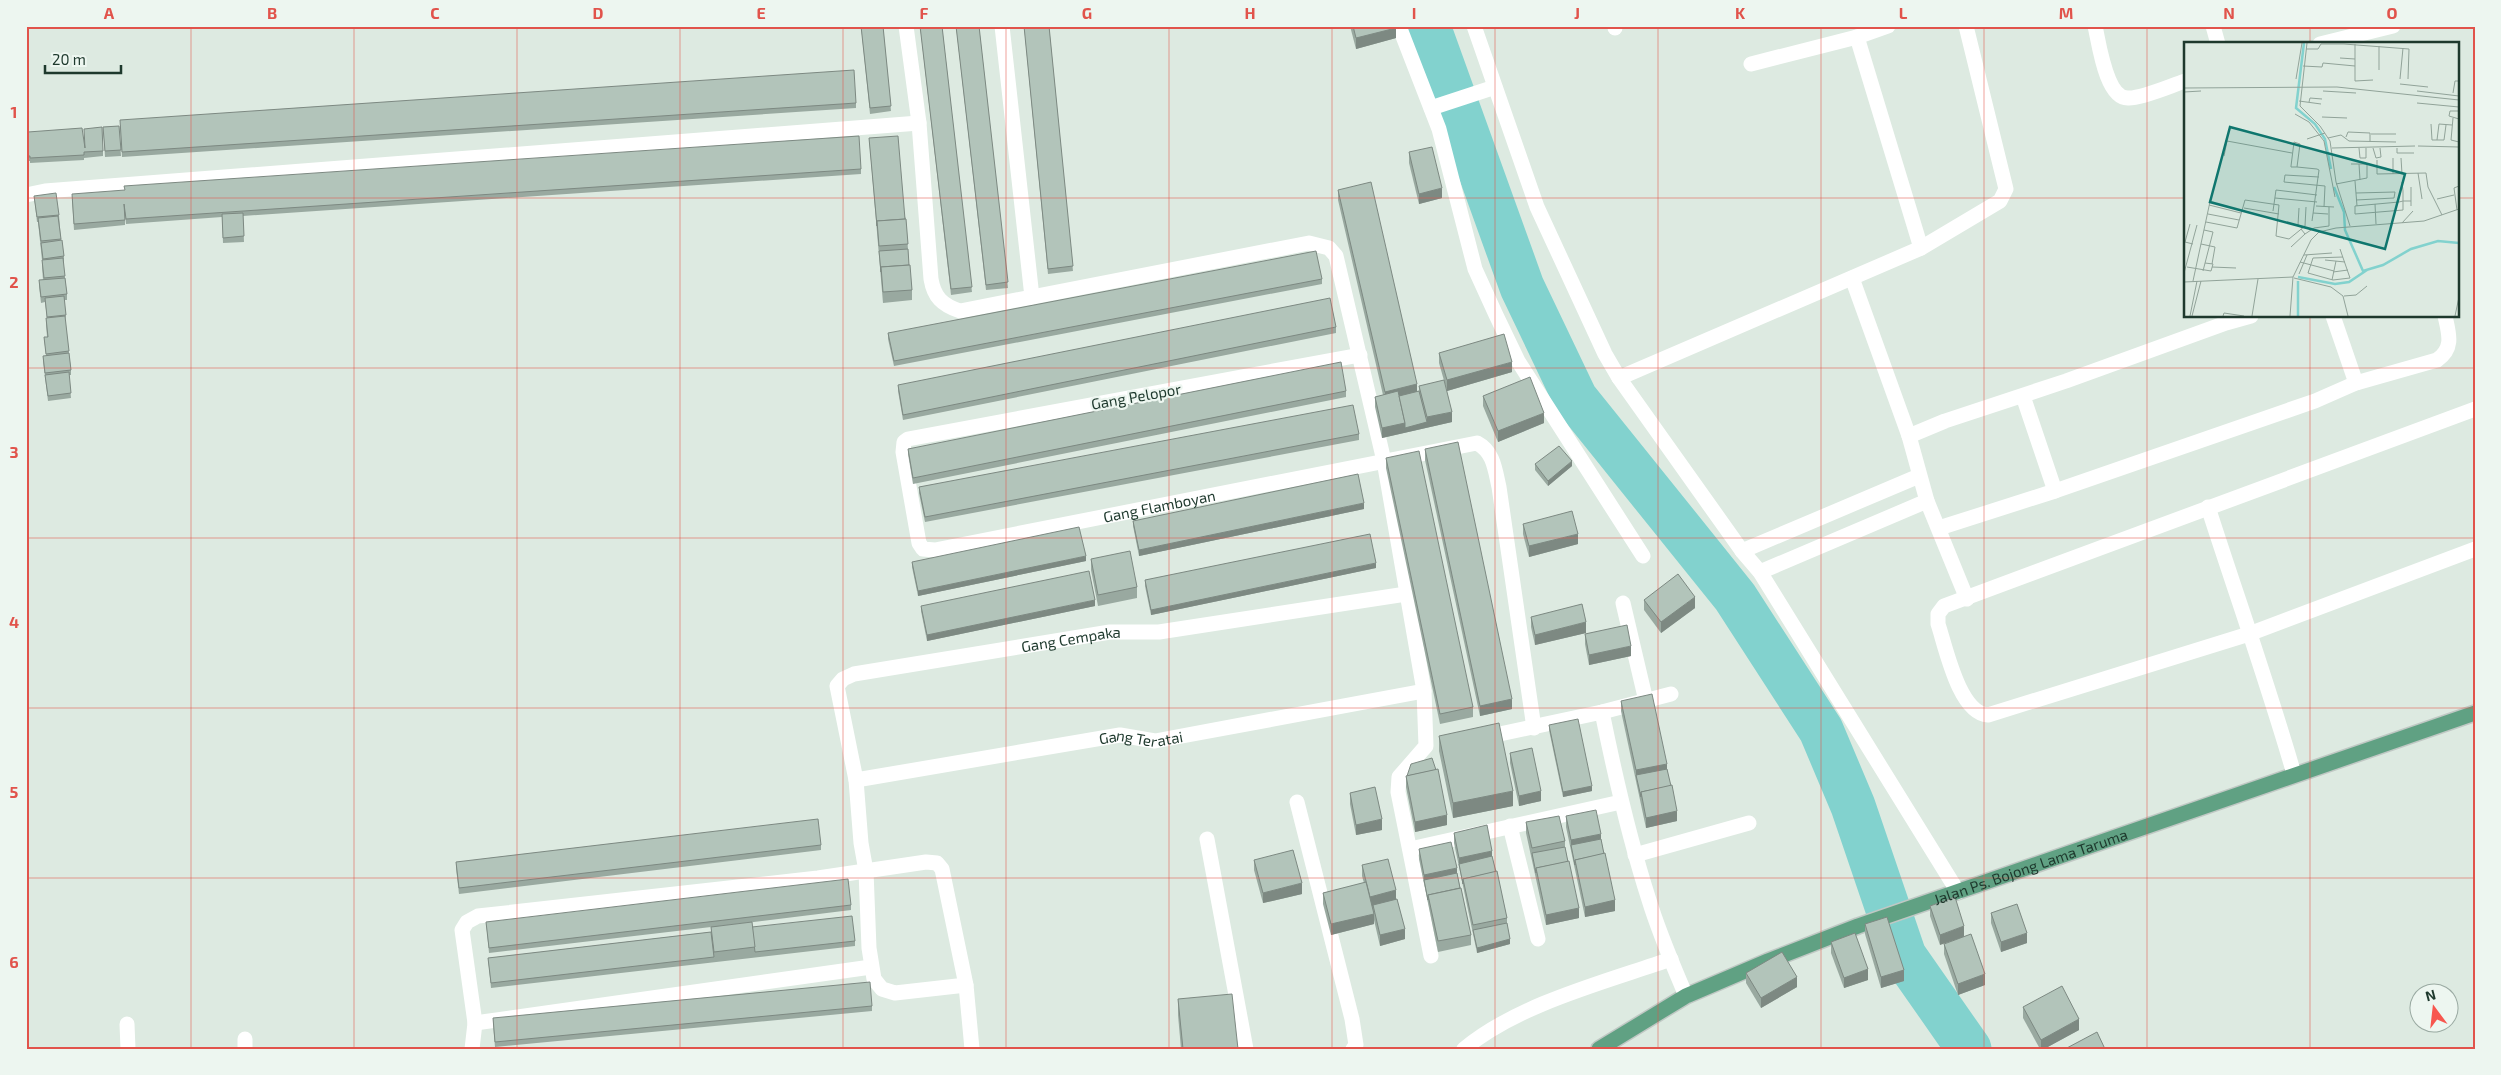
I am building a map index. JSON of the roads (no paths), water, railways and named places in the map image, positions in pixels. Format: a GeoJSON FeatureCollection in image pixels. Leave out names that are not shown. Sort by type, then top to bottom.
{"type":"FeatureCollection","features":[{"type":"Feature","properties":{"kind":"main road","name":"Jalan Ps. Bojong Lama Taruma"},"geometry":{"type":"LineString","coordinates":[[1599,1049],[1686,996],[1768,961],[1858,926],[2475,712]]}},
{"type":"Feature","properties":{"kind":"street"},"geometry":{"type":"LineString","coordinates":[[906,26],[919,123],[931,279],[933,291],[940,301],[960,311],[1309,243],[1330,248],[1336,256],[1384,461],[1424,691],[1426,746]]}},
{"type":"Feature","properties":{"kind":"street"},"geometry":{"type":"LineString","coordinates":[[1002,26],[1032,298]]}},
{"type":"Feature","properties":{"kind":"street"},"geometry":{"type":"LineString","coordinates":[[1399,26],[1435,106],[1439,129],[1476,269],[1518,362],[1643,556]]}},
{"type":"Feature","properties":{"kind":"street"},"geometry":{"type":"LineString","coordinates":[[1474,26],[1537,207],[1605,354],[1619,378],[1742,550],[1760,572],[1958,892]]}},
{"type":"Feature","properties":{"kind":"street"},"geometry":{"type":"LineString","coordinates":[[1751,64],[1857,37],[1888,26]]}},
{"type":"Feature","properties":{"kind":"street"},"geometry":{"type":"LineString","coordinates":[[1619,378],[1921,248],[1996,205],[2006,189],[1966,26]]}},
{"type":"Feature","properties":{"kind":"street"},"geometry":{"type":"LineString","coordinates":[[2095,26],[2107,77],[2119,96],[2128,98],[2184,81]]}},
{"type":"Feature","properties":{"kind":"street"},"geometry":{"type":"LineString","coordinates":[[2213,26],[2217,42]]}},
{"type":"Feature","properties":{"kind":"street"},"geometry":{"type":"LineString","coordinates":[[2328,37],[2394,26]]}},
{"type":"Feature","properties":{"kind":"street"},"geometry":{"type":"LineString","coordinates":[[1857,37],[1921,248]]}},
{"type":"Feature","properties":{"kind":"street"},"geometry":{"type":"LineString","coordinates":[[1435,106],[1495,87]]}},
{"type":"Feature","properties":{"kind":"street"},"geometry":{"type":"LineString","coordinates":[[26,195],[45,191],[919,123]]}},
{"type":"Feature","properties":{"kind":"street"},"geometry":{"type":"LineString","coordinates":[[1852,278],[1909,436],[1927,501],[1967,599]]}},
{"type":"Feature","properties":{"kind":"street"},"geometry":{"type":"LineString","coordinates":[[1909,436],[1946,420],[2023,396],[2244,318]]}},
{"type":"Feature","properties":{"kind":"street"},"geometry":{"type":"LineString","coordinates":[[2334,318],[2356,383]]}},
{"type":"Feature","properties":{"kind":"street"},"geometry":{"type":"LineString","coordinates":[[1939,528],[2055,491],[2315,401],[2356,383],[2436,360],[2447,351],[2450,338],[2445,318]]}},
{"type":"Feature","properties":{"kind":"street","name":"Gang Pelopor"},"geometry":{"type":"LineString","coordinates":[[934,550],[924,549],[919,543],[903,452],[904,442],[912,438],[1360,355]]}},
{"type":"Feature","properties":{"kind":"street"},"geometry":{"type":"LineString","coordinates":[[2023,396],[2055,491]]}},
{"type":"Feature","properties":{"kind":"street"},"geometry":{"type":"LineString","coordinates":[[2475,409],[1944,606],[1940,610],[1938,624],[1962,694],[1980,714],[1988,715],[2248,634],[2475,549]]}},
{"type":"Feature","properties":{"kind":"street","name":"Gang Flamboyan"},"geometry":{"type":"LineString","coordinates":[[934,550],[1477,443],[1485,447],[1492,458],[1534,728]]}},
{"type":"Feature","properties":{"kind":"street"},"geometry":{"type":"LineString","coordinates":[[1742,550],[1919,476]]}},
{"type":"Feature","properties":{"kind":"street"},"geometry":{"type":"LineString","coordinates":[[1760,572],[1927,501]]}},
{"type":"Feature","properties":{"kind":"street"},"geometry":{"type":"LineString","coordinates":[[2208,508],[2248,634],[2268,685],[2294,774]]}},
{"type":"Feature","properties":{"kind":"street","name":"Gang Cempaka"},"geometry":{"type":"LineString","coordinates":[[856,780],[837,686],[843,679],[854,674],[1110,632],[1159,632],[1406,594]]}},
{"type":"Feature","properties":{"kind":"street"},"geometry":{"type":"LineString","coordinates":[[1623,603],[1646,701]]}},
{"type":"Feature","properties":{"kind":"street","name":"Gang Teratai"},"geometry":{"type":"LineString","coordinates":[[856,780],[1120,735],[1155,741],[1424,691]]}},
{"type":"Feature","properties":{"kind":"street"},"geometry":{"type":"LineString","coordinates":[[1462,741],[1534,728],[1671,694]]}},
{"type":"Feature","properties":{"kind":"street"},"geometry":{"type":"LineString","coordinates":[[1602,712],[1621,802],[1635,856],[1650,903],[1686,996]]}},
{"type":"Feature","properties":{"kind":"street"},"geometry":{"type":"LineString","coordinates":[[1431,956],[1398,792],[1400,776],[1426,746],[1444,744]]}},
{"type":"Feature","properties":{"kind":"street"},"geometry":{"type":"LineString","coordinates":[[856,780],[861,843],[866,871],[871,967],[874,979],[882,989],[906,994],[966,985]]}},
{"type":"Feature","properties":{"kind":"street"},"geometry":{"type":"LineString","coordinates":[[1297,802],[1352,1019],[1356,1045],[1353,1049]]}},
{"type":"Feature","properties":{"kind":"street"},"geometry":{"type":"LineString","coordinates":[[1410,849],[1621,802]]}},
{"type":"Feature","properties":{"kind":"street"},"geometry":{"type":"LineString","coordinates":[[1635,856],[1749,823]]}},
{"type":"Feature","properties":{"kind":"street"},"geometry":{"type":"LineString","coordinates":[[1510,826],[1538,939]]}},
{"type":"Feature","properties":{"kind":"street"},"geometry":{"type":"LineString","coordinates":[[1207,839],[1246,1049]]}},
{"type":"Feature","properties":{"kind":"street"},"geometry":{"type":"LineString","coordinates":[[472,1049],[475,1023],[462,930],[468,922],[478,916],[866,871],[926,862],[937,863],[942,869],[966,985],[972,1049]]}},
{"type":"Feature","properties":{"kind":"street"},"geometry":{"type":"LineString","coordinates":[[1464,1049],[1506,1020],[1580,991],[1671,959]]}},
{"type":"Feature","properties":{"kind":"street"},"geometry":{"type":"LineString","coordinates":[[475,1023],[871,967]]}},
{"type":"Feature","properties":{"kind":"street"},"geometry":{"type":"LineString","coordinates":[[127,1024],[128,1049]]}},
{"type":"Feature","properties":{"kind":"waterway"},"geometry":{"type":"LineString","coordinates":[[1428,26],[1522,287],[1575,398],[1735,597],[1821,730],[1853,806],[1904,956],[1969,1049]]}}]}
